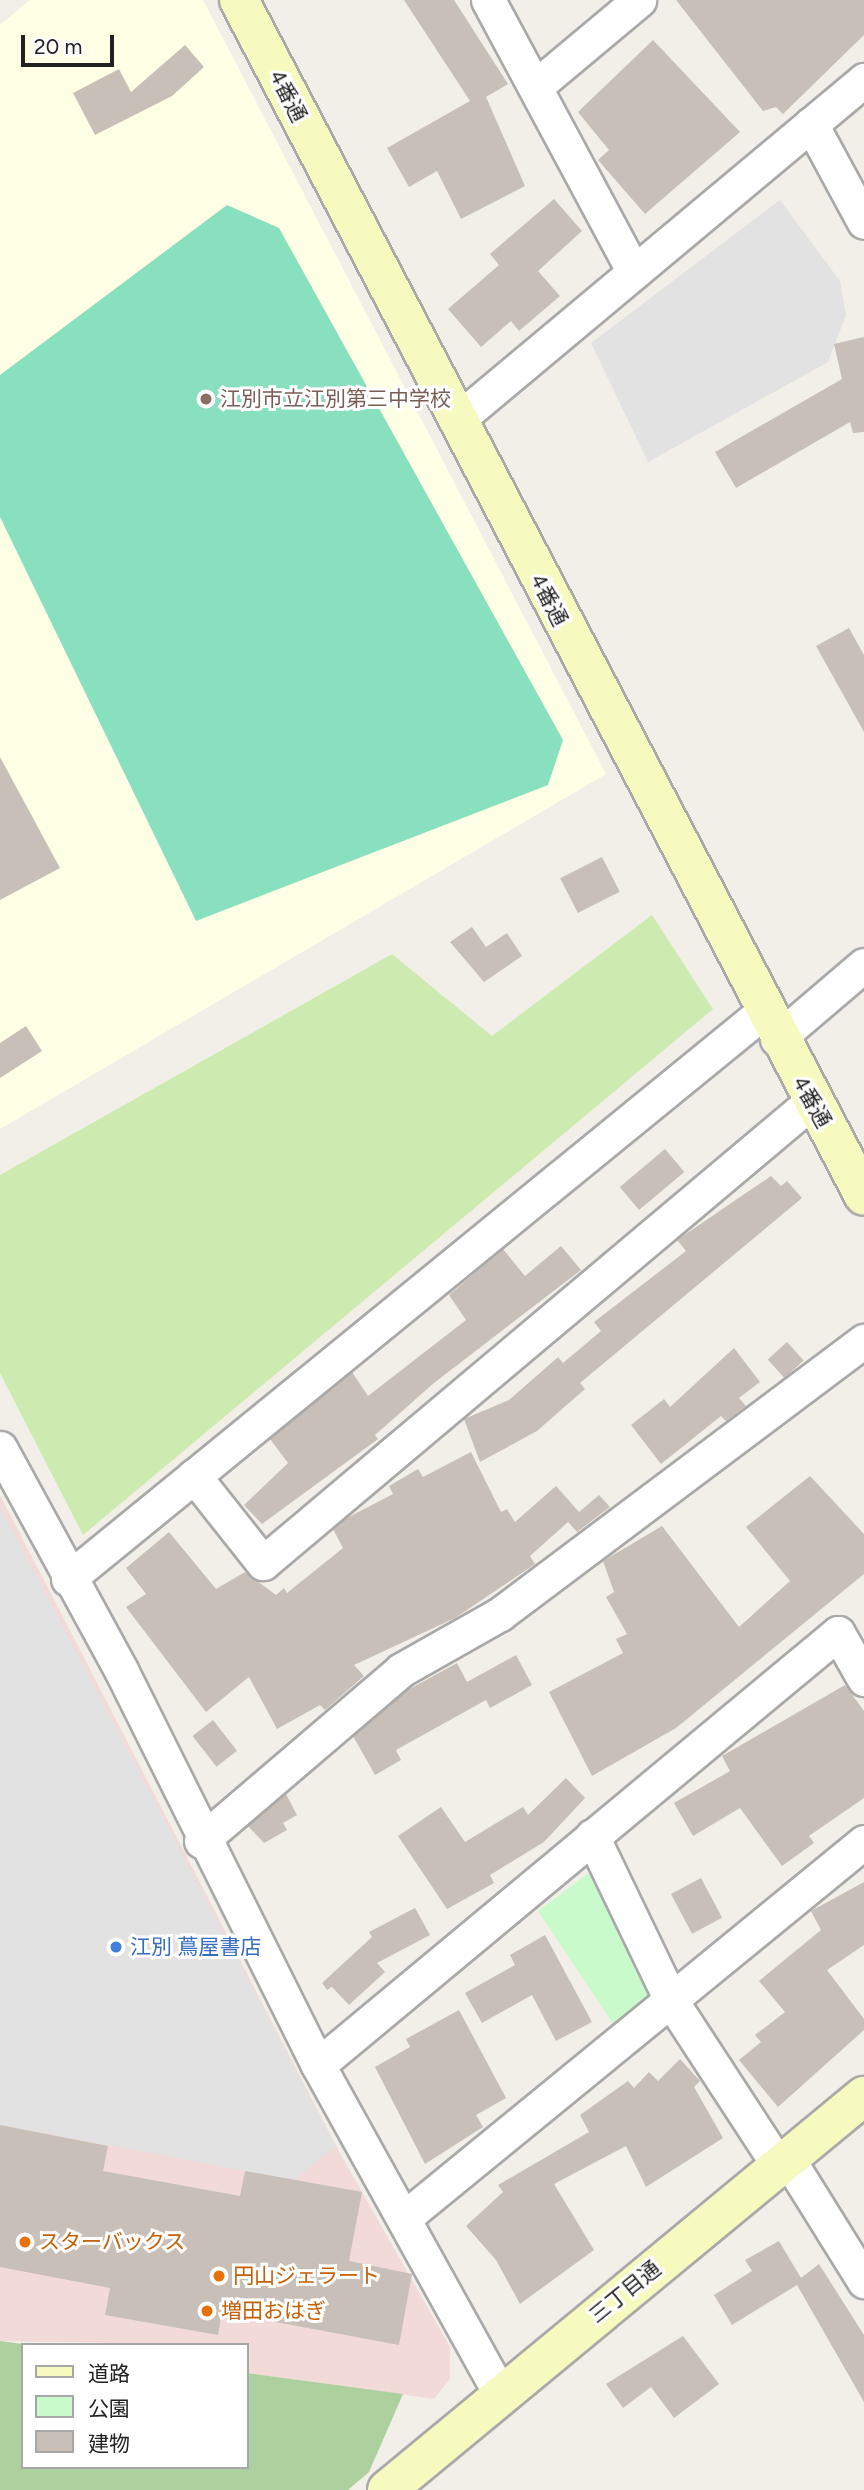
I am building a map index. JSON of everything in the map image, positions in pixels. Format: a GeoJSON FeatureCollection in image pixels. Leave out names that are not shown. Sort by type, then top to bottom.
{"type":"FeatureCollection","features":[{"type":"Feature","properties":{"kind":"street","name":"4番通"},"geometry":{"type":"LineString","coordinates":[[239,0],[770,1026],[864,1196]]}},
{"type":"Feature","properties":{"kind":"street"},"geometry":{"type":"LineString","coordinates":[[488,0],[634,272]]}},
{"type":"Feature","properties":{"kind":"street"},"geometry":{"type":"LineString","coordinates":[[535,86],[639,0]]}},
{"type":"Feature","properties":{"kind":"street"},"geometry":{"type":"LineString","coordinates":[[456,421],[864,80]]}},
{"type":"Feature","properties":{"kind":"street"},"geometry":{"type":"LineString","coordinates":[[811,124],[864,222]]}},
{"type":"Feature","properties":{"kind":"street"},"geometry":{"type":"LineString","coordinates":[[68,1578],[194,1476],[770,1026],[864,965]]}},
{"type":"Feature","properties":{"kind":"street"},"geometry":{"type":"LineString","coordinates":[[194,1476],[263,1563],[811,1102]]}},
{"type":"Feature","properties":{"kind":"street"},"geometry":{"type":"LineString","coordinates":[[201,1842],[401,1670],[500,1614],[864,1341]]}},
{"type":"Feature","properties":{"kind":"street"},"geometry":{"type":"LineString","coordinates":[[0,1448],[68,1578],[121,1670],[201,1842],[318,2065],[500,2395]]}},
{"type":"Feature","properties":{"kind":"street"},"geometry":{"type":"LineString","coordinates":[[318,2065],[838,1633],[864,1679]]}},
{"type":"Feature","properties":{"kind":"street"},"geometry":{"type":"LineString","coordinates":[[592,1836],[672,2002],[864,2281]]}},
{"type":"Feature","properties":{"kind":"street"},"geometry":{"type":"LineString","coordinates":[[404,2218],[672,2002],[864,1842]]}},
{"type":"Feature","properties":{"kind":"street","name":"三丁目通"},"geometry":{"type":"LineString","coordinates":[[387,2490],[864,2095]]}},
{"type":"Feature","properties":{"kind":"shaded area","name":"江別市立江別第三中学校"},"geometry":{"type":"Polygon","coordinates":[[[30,0],[203,0],[606,774],[0,1129],[0,25],[30,0]]]}},
{"type":"Feature","properties":{"kind":"shaded area"},"geometry":{"type":"Polygon","coordinates":[[[780,200],[840,281],[846,315],[828,362],[648,462],[591,343],[780,200]]]}},
{"type":"Feature","properties":{"kind":"shaded area","name":"江別 蔦屋書店"},"geometry":{"type":"Polygon","coordinates":[[[0,1495],[336,2146],[450,2347],[450,2379],[434,2399],[248,2373],[248,2343],[0,2341],[0,1495]]]}},
{"type":"Feature","properties":{"kind":"shaded area"},"geometry":{"type":"Polygon","coordinates":[[[0,1507],[336,2146],[295,2180],[0,2125],[0,1507]]]}},
{"type":"Feature","properties":{"kind":"green space"},"geometry":{"type":"Polygon","coordinates":[[[227,205],[279,228],[563,740],[548,785],[196,921],[0,517],[0,375],[227,205]]]}},
{"type":"Feature","properties":{"kind":"green space"},"geometry":{"type":"Polygon","coordinates":[[[652,915],[713,1009],[83,1535],[0,1373],[0,1175],[392,954],[492,1036],[652,915]]]}},
{"type":"Feature","properties":{"kind":"green space"},"geometry":{"type":"Polygon","coordinates":[[[587,1874],[598,1877],[656,1993],[614,2025],[538,1911],[587,1874]]]}},
{"type":"Feature","properties":{"kind":"green space"},"geometry":{"type":"Polygon","coordinates":[[[0,2341],[21,2344],[21,2469],[248,2469],[248,2373],[403,2394],[369,2472],[348,2490],[0,2490],[0,2341]]]}},
{"type":"Feature","properties":{"kind":"building"},"geometry":{"type":"Polygon","coordinates":[[[404,0],[454,0],[508,84],[486,97],[525,186],[461,219],[437,171],[409,187],[387,148],[470,101],[404,0]]]}},
{"type":"Feature","properties":{"kind":"building"},"geometry":{"type":"Polygon","coordinates":[[[676,0],[864,0],[864,35],[783,114],[776,107],[763,111],[676,0]]]}},
{"type":"Feature","properties":{"kind":"building"},"geometry":{"type":"Polygon","coordinates":[[[653,40],[740,132],[645,214],[598,160],[609,150],[578,112],[653,40]]]}},
{"type":"Feature","properties":{"kind":"building"},"geometry":{"type":"Polygon","coordinates":[[[185,45],[204,67],[172,96],[95,135],[73,93],[119,69],[131,92],[185,45]]]}},
{"type":"Feature","properties":{"kind":"building"},"geometry":{"type":"Polygon","coordinates":[[[554,199],[582,231],[538,271],[560,296],[519,331],[511,321],[481,347],[448,309],[499,265],[490,254],[554,199]]]}},
{"type":"Feature","properties":{"kind":"building"},"geometry":{"type":"Polygon","coordinates":[[[864,337],[864,432],[853,433],[850,422],[736,488],[715,452],[842,379],[834,344],[864,337]]]}},
{"type":"Feature","properties":{"kind":"building"},"geometry":{"type":"Polygon","coordinates":[[[849,628],[864,655],[864,732],[816,646],[849,628]]]}},
{"type":"Feature","properties":{"kind":"building"},"geometry":{"type":"Polygon","coordinates":[[[0,757],[60,868],[0,900],[0,757]]]}},
{"type":"Feature","properties":{"kind":"building"},"geometry":{"type":"Polygon","coordinates":[[[602,857],[620,892],[578,913],[560,878],[602,857]]]}},
{"type":"Feature","properties":{"kind":"building"},"geometry":{"type":"Polygon","coordinates":[[[472,927],[486,947],[507,933],[522,956],[484,982],[450,942],[472,927]]]}},
{"type":"Feature","properties":{"kind":"building"},"geometry":{"type":"Polygon","coordinates":[[[26,1026],[42,1051],[0,1078],[0,1043],[26,1026]]]}},
{"type":"Feature","properties":{"kind":"building"},"geometry":{"type":"Polygon","coordinates":[[[665,1149],[684,1172],[639,1210],[620,1187],[665,1149]]]}},
{"type":"Feature","properties":{"kind":"building"},"geometry":{"type":"Polygon","coordinates":[[[771,1176],[781,1186],[787,1181],[802,1198],[580,1383],[585,1389],[537,1431],[480,1462],[464,1419],[509,1400],[558,1357],[563,1363],[601,1331],[594,1322],[686,1251],[677,1240],[771,1176]]]}},
{"type":"Feature","properties":{"kind":"building"},"geometry":{"type":"Polygon","coordinates":[[[561,1246],[581,1270],[434,1383],[375,1435],[378,1439],[262,1524],[244,1505],[288,1463],[270,1439],[352,1372],[368,1396],[466,1320],[449,1295],[503,1249],[525,1276],[561,1246]]]}},
{"type":"Feature","properties":{"kind":"building"},"geometry":{"type":"Polygon","coordinates":[[[787,1342],[804,1361],[784,1378],[768,1359],[787,1342]]]}},
{"type":"Feature","properties":{"kind":"building"},"geometry":{"type":"Polygon","coordinates":[[[734,1348],[760,1382],[739,1398],[746,1406],[726,1421],[721,1416],[661,1464],[631,1425],[664,1399],[670,1407],[734,1348]]]}},
{"type":"Feature","properties":{"kind":"building"},"geometry":{"type":"Polygon","coordinates":[[[471,1452],[501,1512],[507,1509],[515,1522],[556,1486],[579,1512],[599,1495],[610,1507],[577,1532],[568,1522],[530,1556],[535,1564],[455,1618],[354,1665],[364,1676],[325,1710],[320,1705],[277,1729],[249,1677],[206,1712],[126,1607],[146,1594],[126,1568],[169,1532],[216,1589],[245,1572],[276,1595],[284,1588],[287,1593],[343,1548],[333,1529],[345,1519],[393,1494],[389,1486],[418,1469],[423,1477],[471,1452]]]}},
{"type":"Feature","properties":{"kind":"building"},"geometry":{"type":"Polygon","coordinates":[[[810,1476],[864,1534],[864,1574],[676,1728],[592,1776],[549,1692],[623,1653],[616,1639],[627,1634],[606,1597],[614,1592],[603,1561],[662,1526],[739,1627],[790,1581],[746,1527],[810,1476]]]}},
{"type":"Feature","properties":{"kind":"building"},"geometry":{"type":"Polygon","coordinates":[[[516,1655],[532,1685],[490,1708],[486,1700],[396,1750],[401,1760],[375,1775],[353,1736],[406,1691],[457,1663],[467,1682],[516,1655]]]}},
{"type":"Feature","properties":{"kind":"building"},"geometry":{"type":"Polygon","coordinates":[[[845,1685],[864,1711],[864,1798],[809,1836],[814,1843],[782,1866],[740,1808],[693,1836],[674,1803],[730,1771],[722,1756],[845,1685]]]}},
{"type":"Feature","properties":{"kind":"building"},"geometry":{"type":"Polygon","coordinates":[[[213,1720],[237,1751],[217,1767],[193,1736],[213,1720]]]}},
{"type":"Feature","properties":{"kind":"building"},"geometry":{"type":"Polygon","coordinates":[[[566,1778],[585,1798],[544,1842],[490,1875],[494,1883],[447,1909],[398,1836],[441,1807],[465,1842],[523,1807],[528,1815],[566,1778]]]}},
{"type":"Feature","properties":{"kind":"building"},"geometry":{"type":"Polygon","coordinates":[[[286,1794],[297,1815],[283,1823],[287,1830],[264,1843],[248,1826],[286,1794]]]}},
{"type":"Feature","properties":{"kind":"building"},"geometry":{"type":"Polygon","coordinates":[[[701,1878],[722,1918],[692,1934],[671,1894],[701,1878]]]}},
{"type":"Feature","properties":{"kind":"building"},"geometry":{"type":"Polygon","coordinates":[[[864,1882],[864,1945],[827,1970],[864,2019],[864,2030],[778,2107],[739,2060],[761,2042],[755,2035],[785,2012],[759,1981],[821,1930],[811,1911],[864,1882]]]}},
{"type":"Feature","properties":{"kind":"building"},"geometry":{"type":"Polygon","coordinates":[[[415,1908],[430,1935],[377,1963],[385,1972],[349,2005],[332,1987],[327,1990],[322,1983],[372,1937],[369,1932],[415,1908]]]}},
{"type":"Feature","properties":{"kind":"building"},"geometry":{"type":"Polygon","coordinates":[[[545,1935],[592,2022],[556,2041],[532,1995],[482,2023],[465,1993],[515,1965],[510,1955],[545,1935]]]}},
{"type":"Feature","properties":{"kind":"building"},"geometry":{"type":"Polygon","coordinates":[[[459,2010],[506,2098],[476,2115],[483,2127],[425,2164],[375,2067],[410,2047],[406,2039],[459,2010]]]}},
{"type":"Feature","properties":{"kind":"building"},"geometry":{"type":"Polygon","coordinates":[[[680,2059],[700,2081],[694,2087],[723,2138],[646,2187],[626,2146],[554,2184],[594,2250],[520,2304],[496,2260],[466,2226],[503,2192],[498,2185],[589,2132],[580,2115],[628,2081],[634,2088],[649,2072],[658,2081],[680,2059]]]}},
{"type":"Feature","properties":{"kind":"building"},"geometry":{"type":"Polygon","coordinates":[[[0,2125],[108,2146],[103,2171],[240,2196],[245,2171],[362,2192],[349,2261],[412,2274],[399,2345],[222,2312],[218,2335],[105,2315],[110,2288],[0,2267],[0,2125]]]}},
{"type":"Feature","properties":{"kind":"building"},"geometry":{"type":"Polygon","coordinates":[[[779,2241],[801,2278],[819,2264],[864,2335],[864,2402],[797,2285],[732,2325],[714,2295],[752,2271],[745,2260],[779,2241]]]}},
{"type":"Feature","properties":{"kind":"building"},"geometry":{"type":"Polygon","coordinates":[[[683,2336],[719,2384],[674,2418],[651,2387],[623,2408],[606,2384],[683,2336]]]}},
{"type":"Feature","properties":{"kind":"place","name":"江別市立江別第三中学校"},"geometry":{"type":"Point","coordinates":[206,399]}},
{"type":"Feature","properties":{"kind":"place","name":"江別 蔦屋書店"},"geometry":{"type":"Point","coordinates":[116,1947]}},
{"type":"Feature","properties":{"kind":"place","name":"スターバックス"},"geometry":{"type":"Point","coordinates":[25,2242]}},
{"type":"Feature","properties":{"kind":"place","name":"円山ジェラート"},"geometry":{"type":"Point","coordinates":[219,2276]}},
{"type":"Feature","properties":{"kind":"place","name":"増田おはぎ"},"geometry":{"type":"Point","coordinates":[207,2311]}}]}
